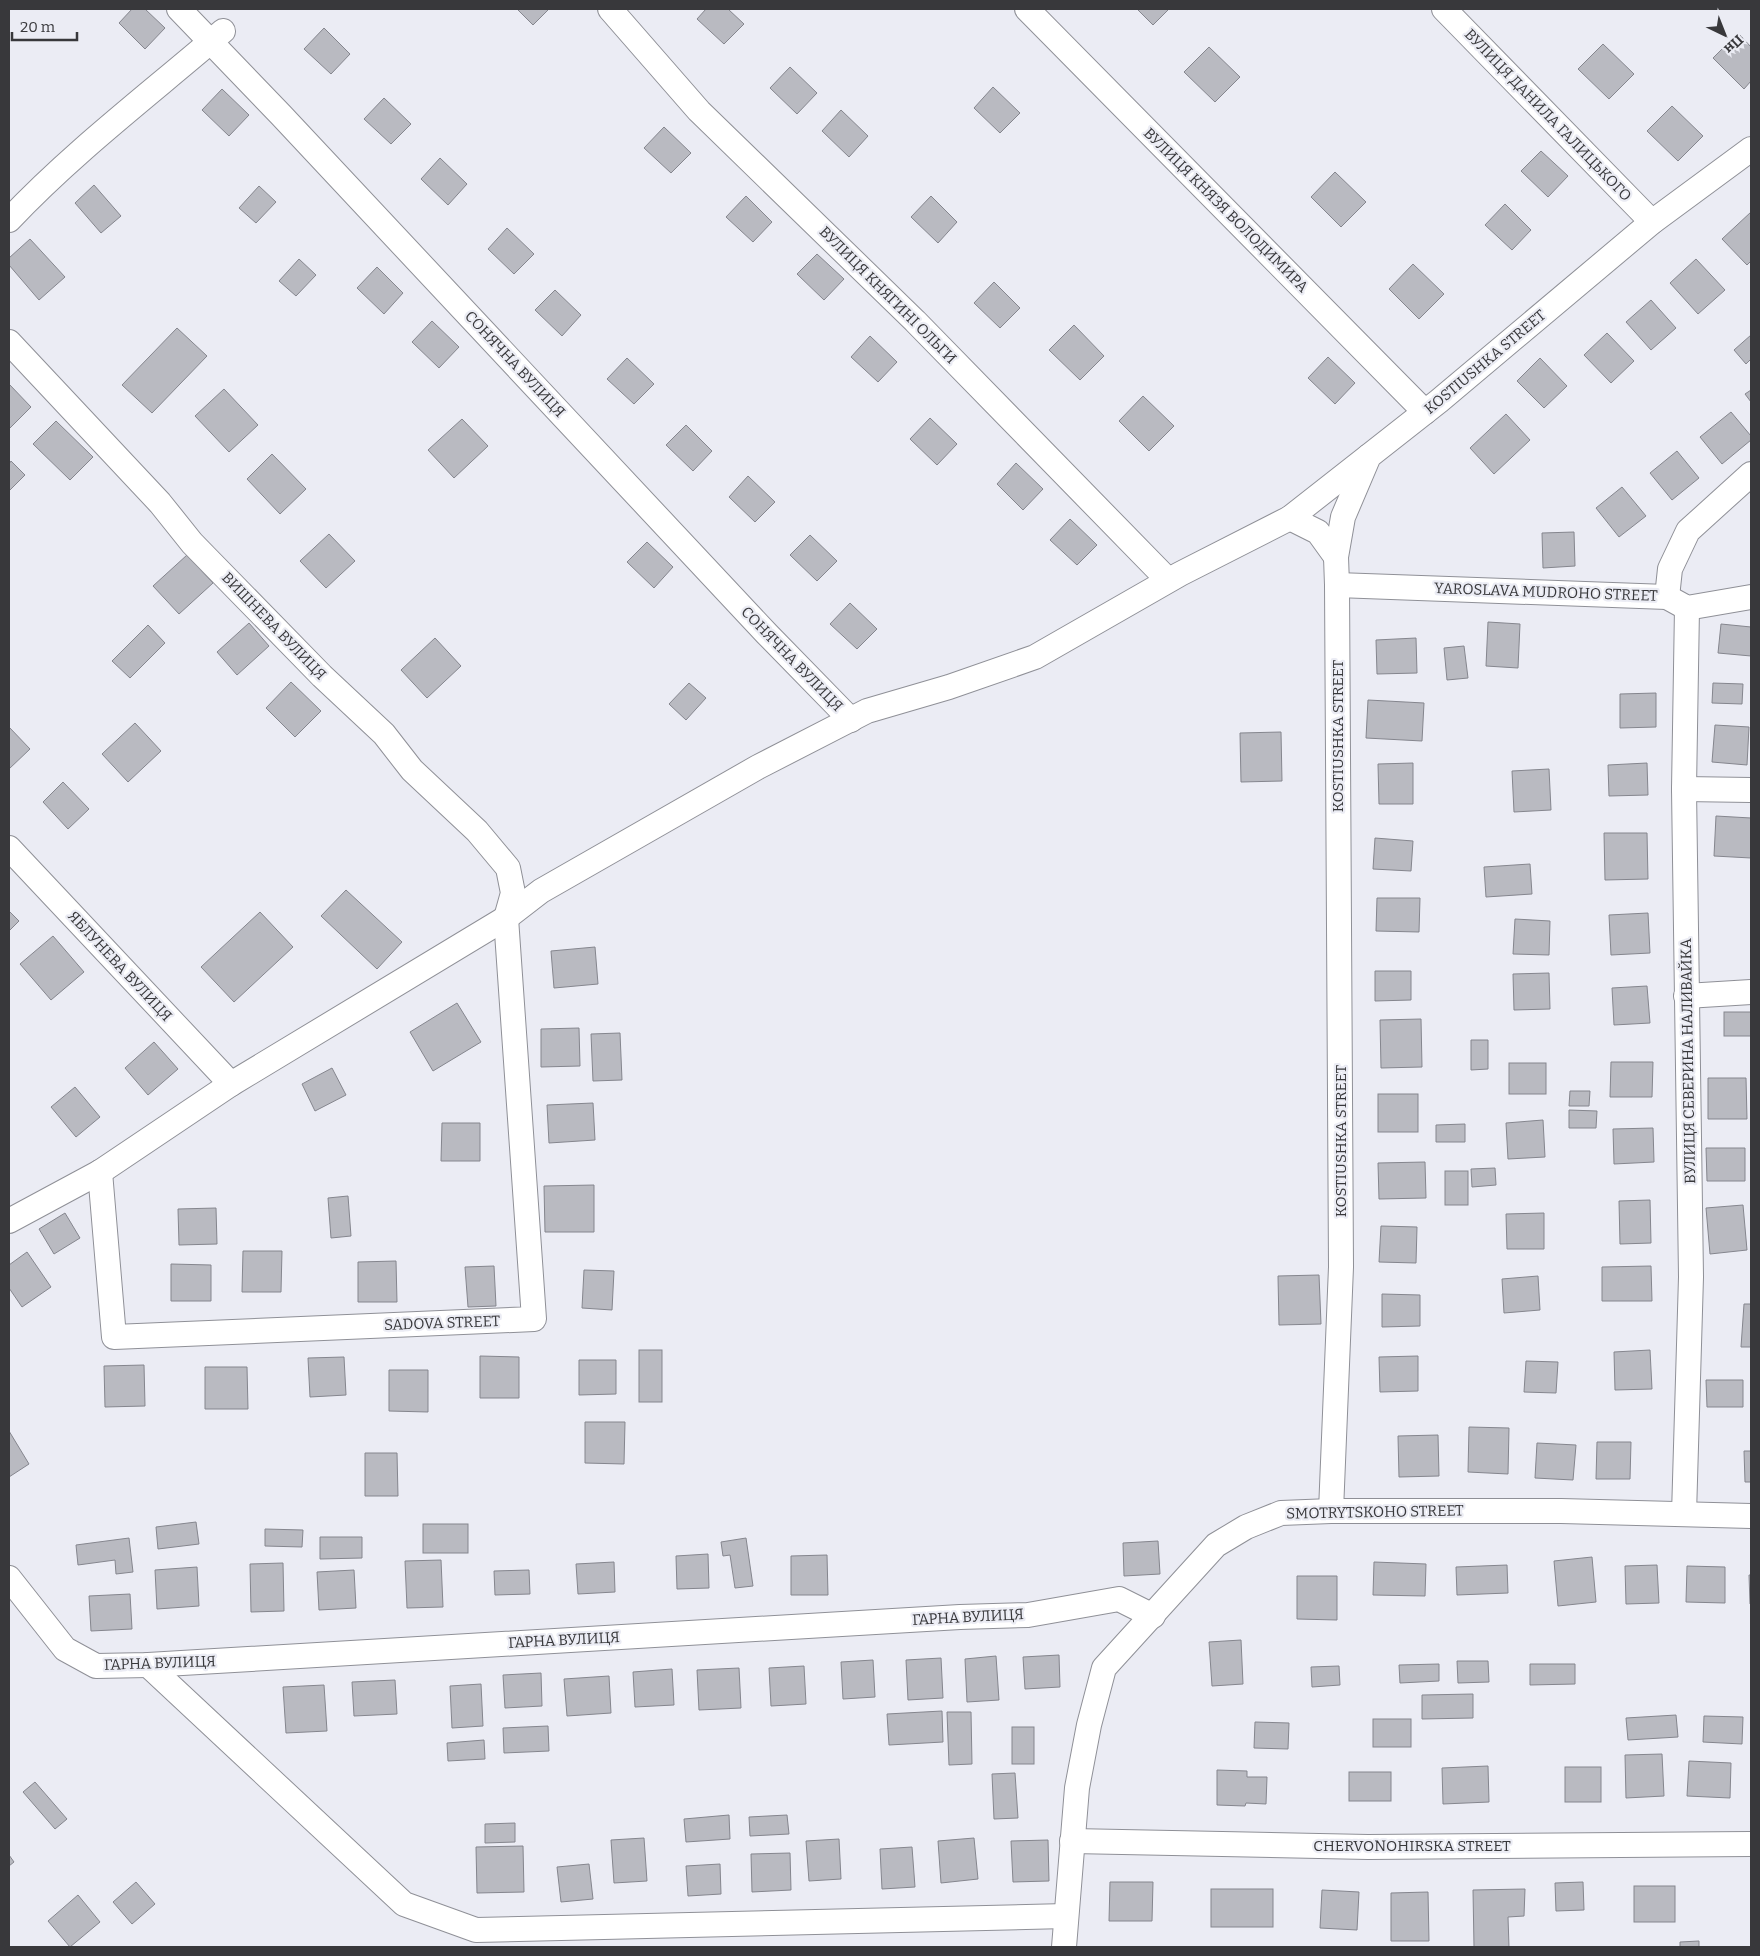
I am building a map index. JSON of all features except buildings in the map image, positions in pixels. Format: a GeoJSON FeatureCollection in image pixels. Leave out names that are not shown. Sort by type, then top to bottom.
{"type":"FeatureCollection","features":[{"type":"Feature","properties":{"kind":"street","name":"СОНЯЧНА ВУЛИЦЯ"},"geometry":{"type":"LineString","coordinates":[[179,9],[216,37],[281,115],[680,541],[851,720]]}},
{"type":"Feature","properties":{"kind":"street","name":"ВУЛИЦЯ КНЯЗЯ ВОЛОДИМИРА"},"geometry":{"type":"LineString","coordinates":[[1027,9],[1425,412]]}},
{"type":"Feature","properties":{"kind":"street","name":"ВУЛИЦЯ ДАНИЛА ГАЛИЦЬКОГО"},"geometry":{"type":"LineString","coordinates":[[1444,9],[1652,222]]}},
{"type":"Feature","properties":{"kind":"street","name":"ВУЛИЦЯ КНЯГИНІ ОЛЬГИ"},"geometry":{"type":"LineString","coordinates":[[612,10],[699,111],[922,328],[1168,580]]}},
{"type":"Feature","properties":{"kind":"street"},"geometry":{"type":"LineString","coordinates":[[9,220],[27,201],[91,144],[216,37]]}},
{"type":"Feature","properties":{"kind":"street","name":"KOSTIUSHKA STREET"},"geometry":{"type":"LineString","coordinates":[[1331,1511],[1341,1267],[1336,558],[1343,517],[1369,456],[1425,412],[1652,222],[1751,149]]}},
{"type":"Feature","properties":{"kind":"street","name":"ВИШНЕВА ВУЛИЦЯ"},"geometry":{"type":"LineString","coordinates":[[9,342],[160,503],[192,543],[322,676],[384,734],[412,770],[477,831],[508,868],[513,893],[506,918]]}},
{"type":"Feature","properties":{"kind":"street"},"geometry":{"type":"LineString","coordinates":[[9,1221],[100,1172],[231,1084],[506,918],[541,891],[758,767],[867,711],[949,687],[1035,657],[1168,580],[1290,518],[1369,456]]}},
{"type":"Feature","properties":{"kind":"street","name":"ВУЛИЦЯ СЕВЕРИНА НАЛИВАЙКА"},"geometry":{"type":"LineString","coordinates":[[1684,1514],[1691,1277],[1684,790],[1677,603],[1670,569],[1688,531],[1751,474]]}},
{"type":"Feature","properties":{"kind":"street"},"geometry":{"type":"LineString","coordinates":[[1290,518],[1318,532],[1336,558]]}},
{"type":"Feature","properties":{"kind":"street","name":"YAROSLAVA MUDROHO STREET"},"geometry":{"type":"LineString","coordinates":[[1337,585],[1677,603],[1751,597]]}},
{"type":"Feature","properties":{"kind":"street"},"geometry":{"type":"LineString","coordinates":[[1684,790],[1751,790]]}},
{"type":"Feature","properties":{"kind":"street","name":"ЯБЛУНЕВА ВУЛИЦЯ"},"geometry":{"type":"LineString","coordinates":[[9,848],[231,1084]]}},
{"type":"Feature","properties":{"kind":"street","name":"SADOVA STREET"},"geometry":{"type":"LineString","coordinates":[[100,1172],[114,1337],[534,1319],[506,918]]}},
{"type":"Feature","properties":{"kind":"street"},"geometry":{"type":"LineString","coordinates":[[1686,996],[1751,992]]}},
{"type":"Feature","properties":{"kind":"street","name":"SMOTRYTSKOHO STREET"},"geometry":{"type":"LineString","coordinates":[[1064,1947],[1077,1788],[1089,1725],[1104,1668],[1216,1545],[1246,1527],[1281,1513],[1331,1511],[1561,1511],[1751,1516]]}},
{"type":"Feature","properties":{"kind":"street","name":"ГАРНА ВУЛИЦЯ"},"geometry":{"type":"LineString","coordinates":[[9,1578],[65,1649],[96,1666],[148,1665],[960,1617],[1028,1615],[1119,1599],[1152,1616]]}},
{"type":"Feature","properties":{"kind":"street"},"geometry":{"type":"LineString","coordinates":[[148,1665],[404,1904],[476,1930],[1066,1916]]}},
{"type":"Feature","properties":{"kind":"street","name":"CHERVONOHIRSKA STREET"},"geometry":{"type":"LineString","coordinates":[[1072,1841],[1368,1847],[1751,1844]]}}]}
